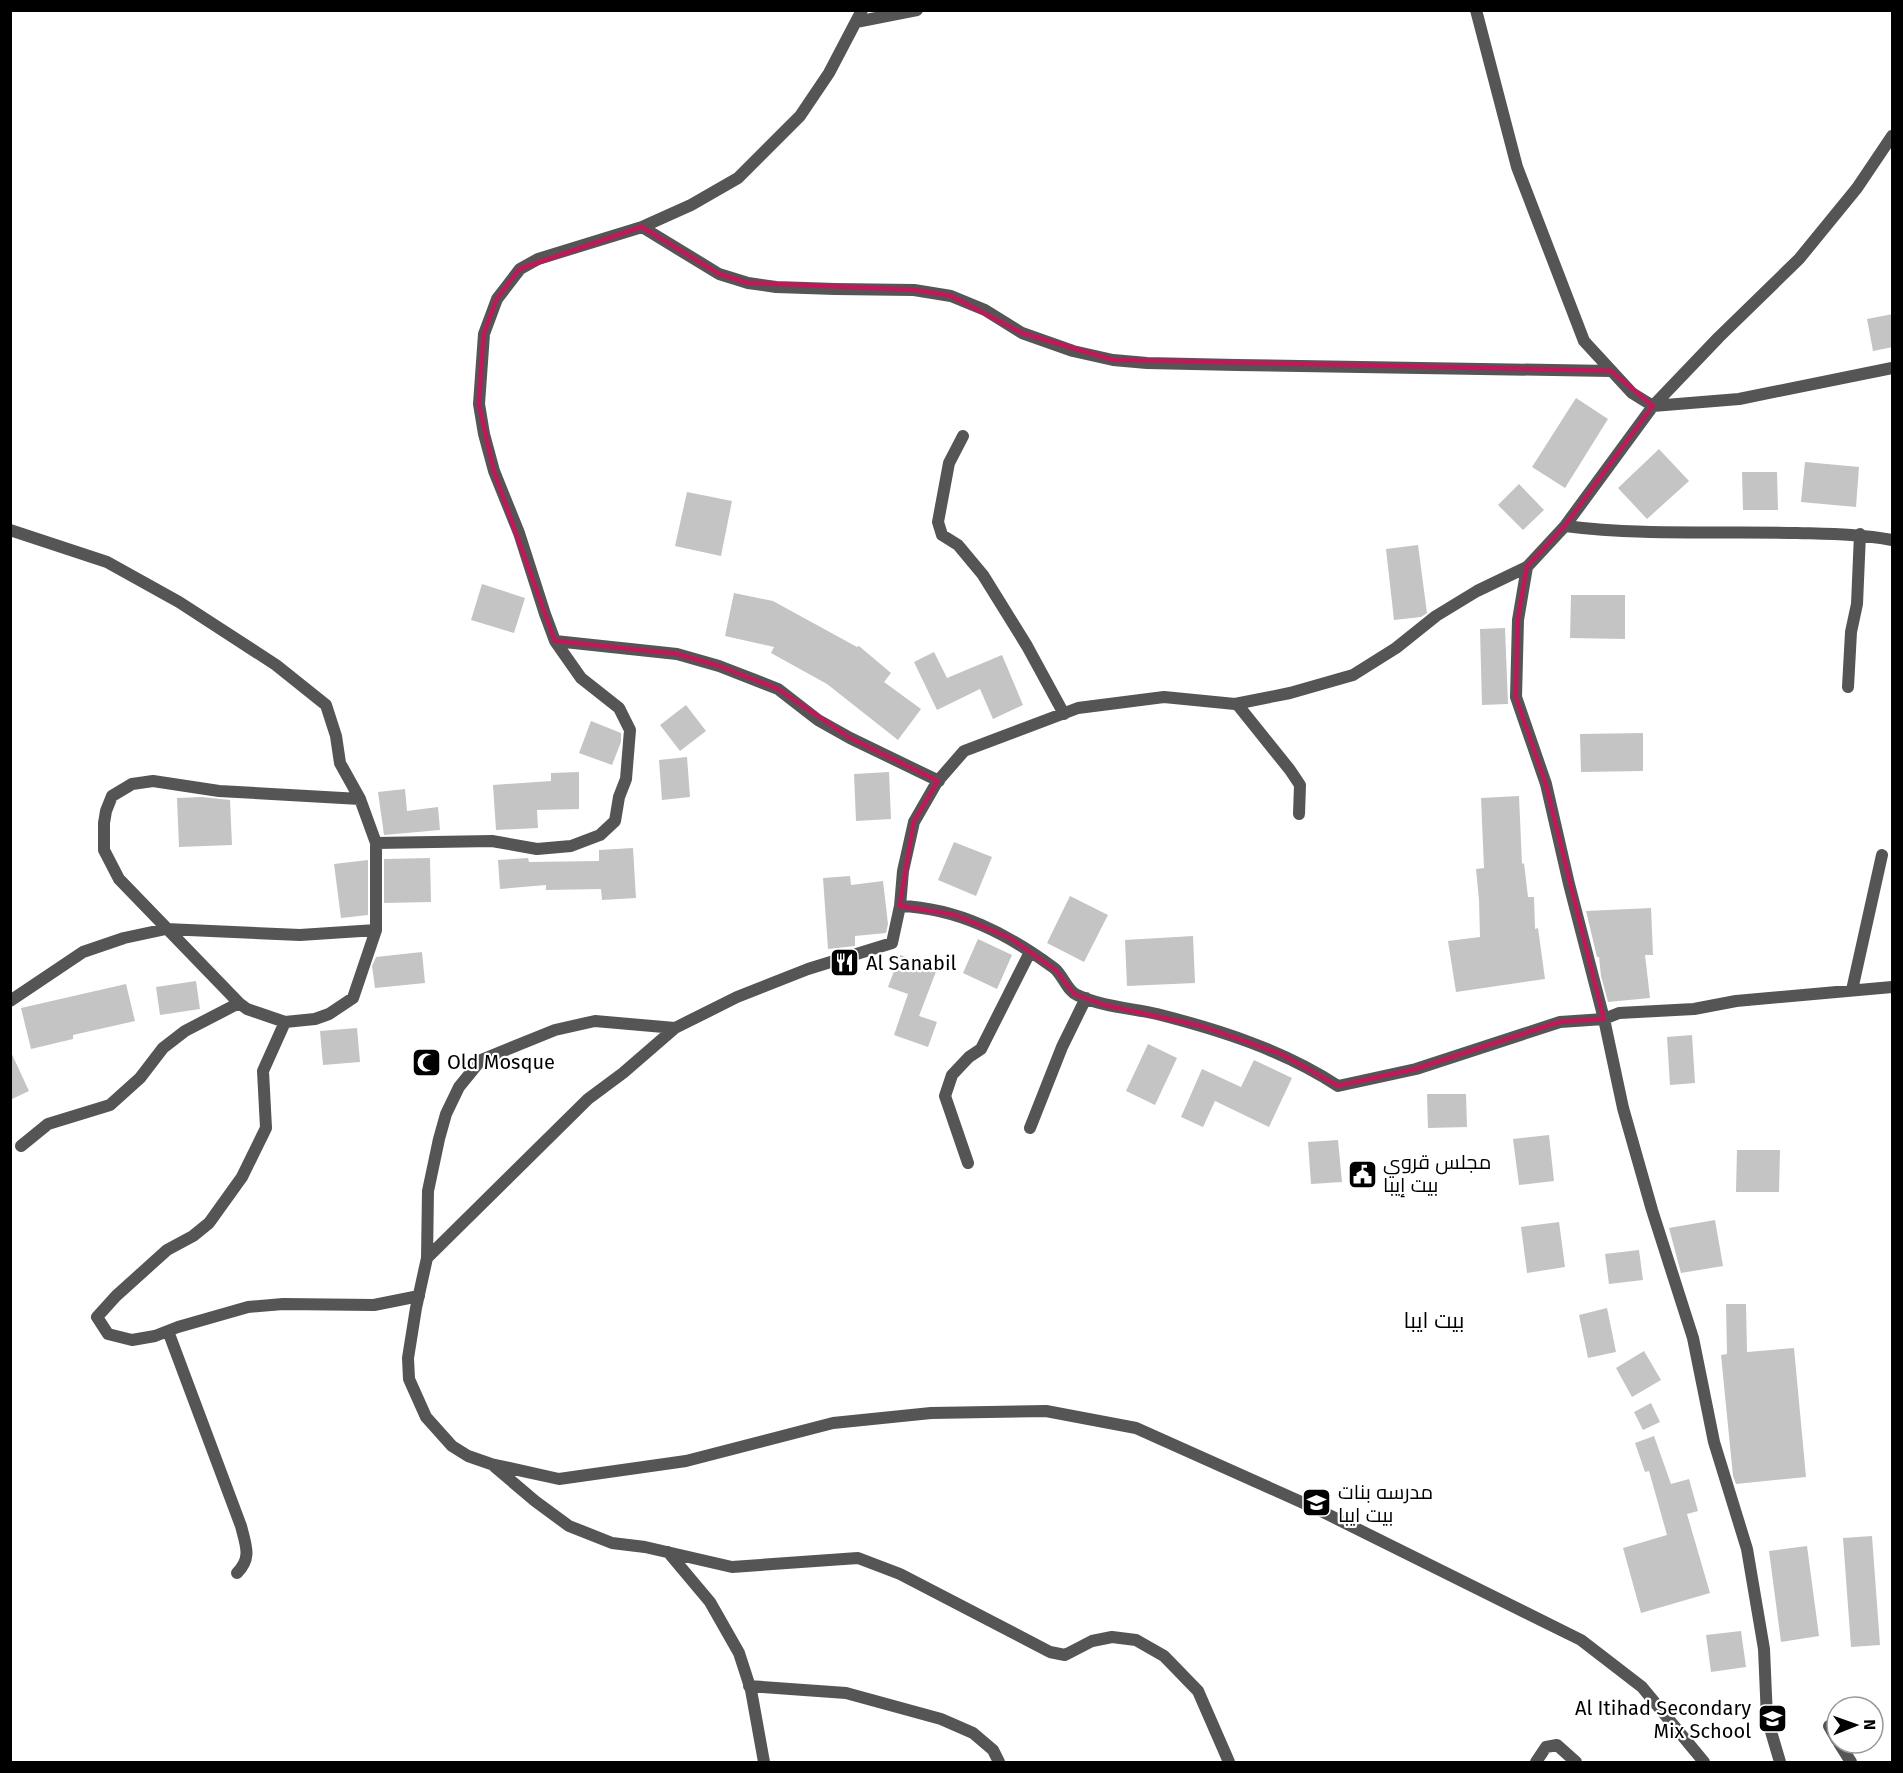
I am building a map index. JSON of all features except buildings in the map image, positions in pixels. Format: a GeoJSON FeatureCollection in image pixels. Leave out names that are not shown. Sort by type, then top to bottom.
{"type":"FeatureCollection","features":[{"type":"Feature","properties":{"kind":"street"},"geometry":{"type":"LineString","coordinates":[[376,843],[492,841],[537,849],[571,846],[600,835],[615,821],[619,797],[626,779],[630,730],[619,708],[581,678],[555,641],[519,533],[494,471],[484,434],[479,404],[484,334],[497,299],[520,269],[538,259],[642,227],[691,205],[738,178],[800,116],[829,73],[859,16],[917,10]]}},
{"type":"Feature","properties":{"kind":"street"},"geometry":{"type":"LineString","coordinates":[[1476,10],[1517,167],[1584,341],[1632,393],[1653,406],[1739,399],[1893,368]]}},
{"type":"Feature","properties":{"kind":"street"},"geometry":{"type":"LineString","coordinates":[[428,1258],[588,1099],[622,1074],[675,1028],[737,997],[808,969],[892,943],[900,906],[903,871],[914,822],[939,781],[964,752],[1078,708],[1164,697],[1237,704],[1290,693],[1353,675],[1396,648],[1436,616],[1477,591],[1527,567],[1564,526],[1653,406],[1799,258],[1857,188],[1893,136]]}},
{"type":"Feature","properties":{"kind":"street"},"geometry":{"type":"LineString","coordinates":[[642,227],[719,274],[748,283],[834,290],[914,290],[951,296],[985,310],[1022,333],[1073,351],[1113,360],[1226,365],[1611,371]]}},
{"type":"Feature","properties":{"kind":"street"},"geometry":{"type":"LineString","coordinates":[[963,436],[949,463],[938,522],[942,535],[958,544],[983,575],[1028,646],[1064,714]]}},
{"type":"Feature","properties":{"kind":"street"},"geometry":{"type":"LineString","coordinates":[[1564,526],[1594,530],[1656,532],[1860,534],[1893,540]]}},
{"type":"Feature","properties":{"kind":"street"},"geometry":{"type":"LineString","coordinates":[[10,530],[107,562],[179,602],[276,666],[326,705],[336,736],[340,763],[360,799],[376,843],[376,930],[353,998],[329,1014],[315,1019],[285,1022],[247,1009],[118,879],[104,850],[104,823],[112,796],[132,784],[153,781],[219,791],[360,799]]}},
{"type":"Feature","properties":{"kind":"street"},"geometry":{"type":"LineString","coordinates":[[1848,687],[1851,632],[1857,604],[1860,534]]}},
{"type":"Feature","properties":{"kind":"street"},"geometry":{"type":"LineString","coordinates":[[1527,567],[1518,621],[1516,697],[1546,784],[1604,1019],[1623,1108],[1652,1210],[1693,1338],[1714,1442],[1747,1549],[1764,1649],[1767,1718],[1780,1762]]}},
{"type":"Feature","properties":{"kind":"street"},"geometry":{"type":"LineString","coordinates":[[555,641],[677,654],[719,666],[778,689],[818,720],[939,781]]}},
{"type":"Feature","properties":{"kind":"street"},"geometry":{"type":"LineString","coordinates":[[1237,704],[1300,785],[1299,814]]}},
{"type":"Feature","properties":{"kind":"street"},"geometry":{"type":"LineString","coordinates":[[1852,990],[1882,855]]}},
{"type":"Feature","properties":{"kind":"street"},"geometry":{"type":"LineString","coordinates":[[900,906],[924,907],[955,915],[1010,938],[1057,971],[1074,994],[1104,1005],[1201,1026],[1281,1054],[1338,1086],[1416,1069],[1560,1022],[1604,1019],[1619,1013],[1694,1009],[1736,1001],[1893,987]]}},
{"type":"Feature","properties":{"kind":"street"},"geometry":{"type":"LineString","coordinates":[[10,1001],[83,952],[124,938],[166,929],[300,935],[376,930]]}},
{"type":"Feature","properties":{"kind":"street"},"geometry":{"type":"LineString","coordinates":[[968,1163],[945,1096],[952,1075],[969,1057],[981,1049],[1030,952]]}},
{"type":"Feature","properties":{"kind":"street"},"geometry":{"type":"LineString","coordinates":[[1030,1128],[1062,1047],[1086,998]]}},
{"type":"Feature","properties":{"kind":"street"},"geometry":{"type":"LineString","coordinates":[[21,1146],[48,1124],[110,1106],[140,1078],[163,1048],[185,1032],[240,1003]]}},
{"type":"Feature","properties":{"kind":"street"},"geometry":{"type":"LineString","coordinates":[[675,1028],[595,1021],[555,1030],[481,1060],[459,1087],[446,1114],[428,1191],[428,1258],[408,1358],[409,1379],[416,1397],[426,1417],[452,1446],[468,1456],[491,1464],[559,1479],[686,1461],[833,1423],[931,1413],[1046,1411],[1136,1428],[1319,1510],[1581,1640],[1642,1687],[1704,1762]]}},
{"type":"Feature","properties":{"kind":"street"},"geometry":{"type":"LineString","coordinates":[[285,1022],[263,1071],[266,1128],[242,1177],[210,1223],[194,1236],[167,1250],[96,1317],[108,1334],[132,1340],[248,1307],[283,1304],[374,1305],[419,1296]]}},
{"type":"Feature","properties":{"kind":"street"},"geometry":{"type":"LineString","coordinates":[[168,1331],[241,1526],[247,1551],[245,1565],[237,1574]]}},
{"type":"Feature","properties":{"kind":"street"},"geometry":{"type":"LineString","coordinates":[[491,1464],[569,1526],[612,1543],[668,1552],[732,1567],[858,1558],[900,1574],[1050,1652],[1065,1655],[1077,1651],[1092,1641],[1112,1637],[1136,1640],[1164,1656],[1198,1691],[1229,1762]]}},
{"type":"Feature","properties":{"kind":"street"},"geometry":{"type":"LineString","coordinates":[[668,1552],[710,1602],[739,1653],[749,1686],[764,1762]]}},
{"type":"Feature","properties":{"kind":"street"},"geometry":{"type":"LineString","coordinates":[[749,1686],[846,1693],[941,1719],[973,1734],[993,1750],[999,1762]]}},
{"type":"Feature","properties":{"kind":"street"},"geometry":{"type":"LineString","coordinates":[[1536,1762],[1546,1747],[1557,1745],[1576,1762]]}},
{"type":"Feature","properties":{"kind":"highlighted area"},"geometry":{"type":"Polygon","coordinates":[[[642,227],[719,274],[748,283],[914,290],[951,296],[1022,333],[1113,360],[1611,371],[1653,406],[1565,526],[1527,567],[1518,620],[1516,697],[1546,784],[1604,1019],[1560,1022],[1416,1069],[1338,1086],[1281,1054],[1201,1026],[1104,1005],[1074,994],[1057,971],[1010,938],[955,915],[900,906],[914,822],[938,781],[850,738],[778,689],[719,666],[677,654],[555,641],[494,471],[479,404],[484,334],[497,299],[520,269],[642,227]]]}},
{"type":"Feature","properties":{"kind":"place","name":"Al Sanabil"},"geometry":{"type":"Point","coordinates":[845,963]}},
{"type":"Feature","properties":{"kind":"place","name":"Old Mosque"},"geometry":{"type":"Point","coordinates":[426,1062]}},
{"type":"Feature","properties":{"kind":"place","name":"مجلس قروي بيت إيبا"},"geometry":{"type":"Point","coordinates":[1362,1174]}},
{"type":"Feature","properties":{"kind":"place","name":"مدرسه بنات بيت ايبا"},"geometry":{"type":"Point","coordinates":[1317,1503]}},
{"type":"Feature","properties":{"kind":"place","name":"Al Itihad Secondary Mix School"},"geometry":{"type":"Point","coordinates":[1772,1719]}},
{"type":"Feature","properties":{"kind":"district","name":"بيت ايبا"},"geometry":{"type":"Point","coordinates":[1434,1320]}}]}
